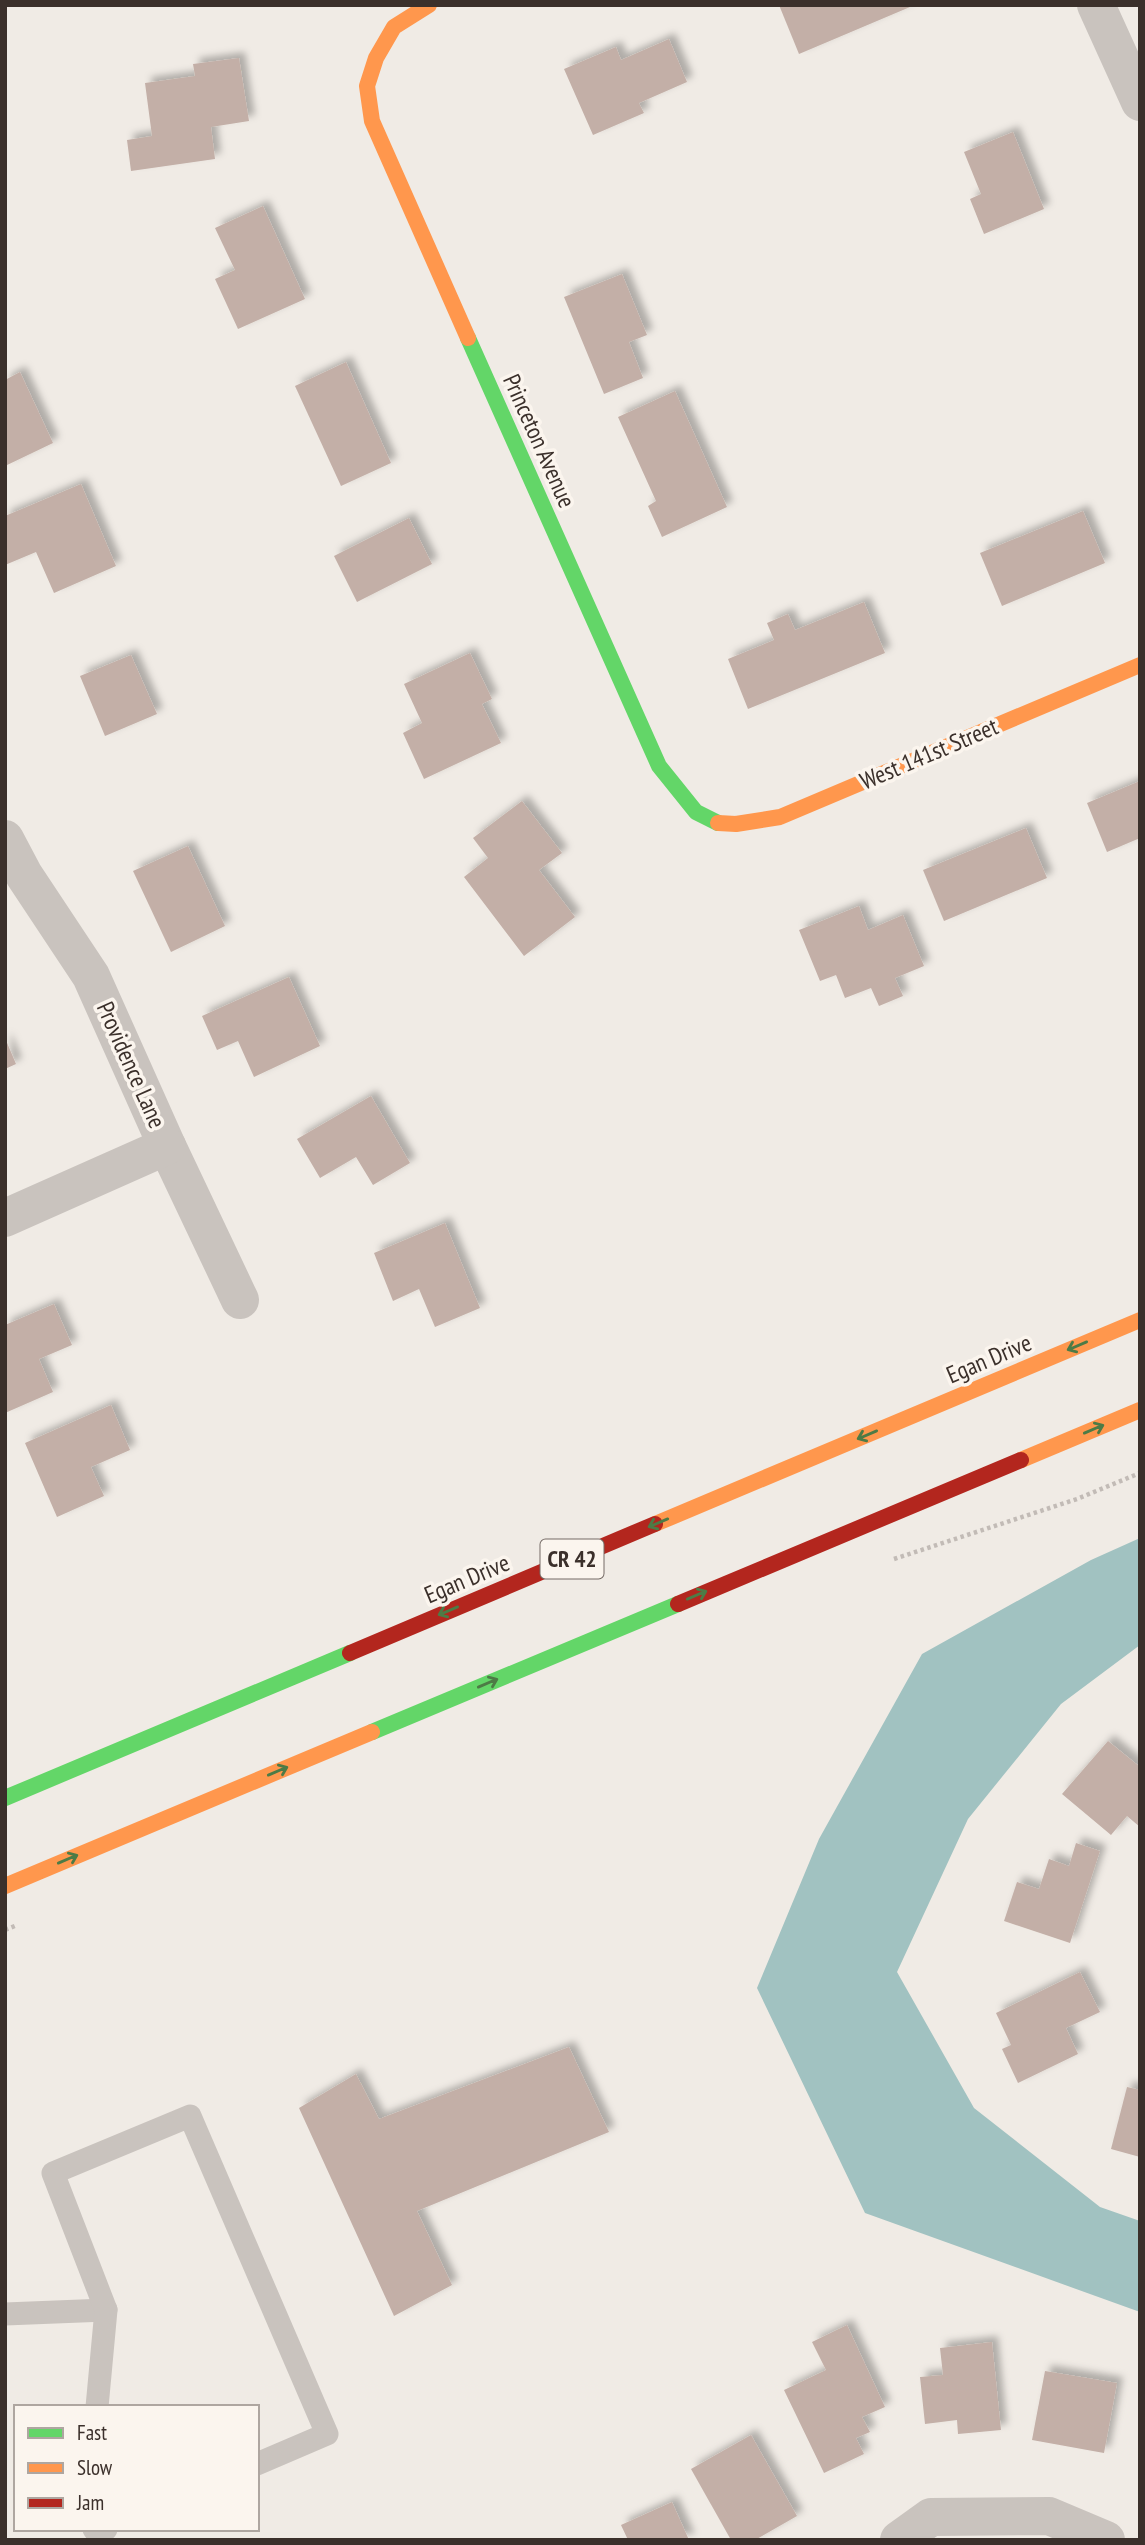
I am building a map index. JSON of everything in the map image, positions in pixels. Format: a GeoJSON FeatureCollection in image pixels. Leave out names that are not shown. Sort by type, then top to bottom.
{"type":"FeatureCollection","features":[{"type":"Feature","properties":{"kind":"main road","name":"Princeton Avenue"},"geometry":{"type":"LineString","coordinates":[[429,5],[394,27],[376,58],[367,86],[372,121],[659,766],[686,804],[713,824]]}},
{"type":"Feature","properties":{"kind":"main road","name":"West 141st Street"},"geometry":{"type":"LineString","coordinates":[[713,824],[744,825],[780,817],[1140,665]]}},
{"type":"Feature","properties":{"kind":"main road","name":"Egan Drive"},"geometry":{"type":"LineString","coordinates":[[5,1798],[1140,1320]]}},
{"type":"Feature","properties":{"kind":"main road"},"geometry":{"type":"LineString","coordinates":[[5,1886],[1140,1410]]}},
{"type":"Feature","properties":{"kind":"street"},"geometry":{"type":"LineString","coordinates":[[1096,5],[1140,102]]}},
{"type":"Feature","properties":{"kind":"street","name":"Providence Lane"},"geometry":{"type":"LineString","coordinates":[[5,839],[24,875],[91,976],[240,1300]]}},
{"type":"Feature","properties":{"kind":"street"},"geometry":{"type":"LineString","coordinates":[[5,1218],[167,1146]]}},
{"type":"Feature","properties":{"kind":"street"},"geometry":{"type":"LineString","coordinates":[[899,2540],[931,2517],[1036,2516],[1049,2516],[1106,2540]]}},
{"type":"Feature","properties":{"kind":"lane"},"geometry":{"type":"LineString","coordinates":[[97,2405],[106,2310],[53,2174],[190,2116],[327,2434],[259,2463]]}},
{"type":"Feature","properties":{"kind":"lane"},"geometry":{"type":"LineString","coordinates":[[5,2314],[106,2310]]}},
{"type":"Feature","properties":{"kind":"water"},"geometry":{"type":"Polygon","coordinates":[[[1140,1538],[1140,1645],[1061,1704],[968,1819],[897,1972],[974,2108],[1100,2207],[1140,2221],[1140,2312],[865,2213],[757,1988],[819,1839],[922,1654],[1091,1560],[1140,1538]]]}},
{"type":"Feature","properties":{"kind":"building"},"geometry":{"type":"Polygon","coordinates":[[[779,5],[910,5],[910,7],[799,54],[779,5]]]}},
{"type":"Feature","properties":{"kind":"building"},"geometry":{"type":"Polygon","coordinates":[[[669,39],[687,82],[639,103],[644,113],[593,135],[564,69],[616,47],[621,60],[669,39]]]}},
{"type":"Feature","properties":{"kind":"building"},"geometry":{"type":"Polygon","coordinates":[[[239,58],[249,121],[211,127],[215,159],[131,171],[127,140],[152,136],[145,83],[195,76],[193,64],[239,58]]]}},
{"type":"Feature","properties":{"kind":"building"},"geometry":{"type":"Polygon","coordinates":[[[1013,132],[1044,209],[984,234],[970,199],[981,194],[964,152],[1013,132]]]}},
{"type":"Feature","properties":{"kind":"building"},"geometry":{"type":"Polygon","coordinates":[[[263,206],[305,299],[238,329],[215,279],[235,270],[215,228],[263,206]]]}},
{"type":"Feature","properties":{"kind":"building"},"geometry":{"type":"Polygon","coordinates":[[[622,274],[647,335],[629,342],[643,378],[604,394],[564,297],[622,274]]]}},
{"type":"Feature","properties":{"kind":"building"},"geometry":{"type":"Polygon","coordinates":[[[346,362],[391,463],[341,486],[295,386],[346,362]]]}},
{"type":"Feature","properties":{"kind":"building"},"geometry":{"type":"Polygon","coordinates":[[[20,372],[53,443],[5,466],[5,380],[20,372]]]}},
{"type":"Feature","properties":{"kind":"building"},"geometry":{"type":"Polygon","coordinates":[[[675,391],[727,507],[662,537],[648,506],[656,501],[618,417],[675,391]]]}},
{"type":"Feature","properties":{"kind":"building"},"geometry":{"type":"Polygon","coordinates":[[[81,484],[116,566],[54,593],[36,552],[5,565],[5,516],[81,484]]]}},
{"type":"Feature","properties":{"kind":"building"},"geometry":{"type":"Polygon","coordinates":[[[1083,511],[1105,563],[1002,606],[980,553],[1083,511]]]}},
{"type":"Feature","properties":{"kind":"building"},"geometry":{"type":"Polygon","coordinates":[[[409,518],[432,564],[357,602],[334,556],[409,518]]]}},
{"type":"Feature","properties":{"kind":"building"},"geometry":{"type":"Polygon","coordinates":[[[864,602],[885,653],[748,709],[728,659],[774,640],[767,623],[788,614],[795,630],[864,602]]]}},
{"type":"Feature","properties":{"kind":"building"},"geometry":{"type":"Polygon","coordinates":[[[470,653],[492,699],[482,704],[501,743],[424,779],[403,733],[422,723],[404,684],[470,653]]]}},
{"type":"Feature","properties":{"kind":"building"},"geometry":{"type":"Polygon","coordinates":[[[131,655],[157,714],[105,736],[80,676],[131,655]]]}},
{"type":"Feature","properties":{"kind":"building"},"geometry":{"type":"Polygon","coordinates":[[[1140,781],[1140,838],[1107,852],[1087,803],[1140,781]]]}},
{"type":"Feature","properties":{"kind":"building"},"geometry":{"type":"Polygon","coordinates":[[[522,801],[562,853],[539,870],[575,917],[524,956],[464,877],[488,858],[473,838],[522,801]]]}},
{"type":"Feature","properties":{"kind":"building"},"geometry":{"type":"Polygon","coordinates":[[[1026,828],[1047,878],[944,921],[923,870],[1026,828]]]}},
{"type":"Feature","properties":{"kind":"building"},"geometry":{"type":"Polygon","coordinates":[[[188,846],[225,926],[171,952],[133,871],[188,846]]]}},
{"type":"Feature","properties":{"kind":"building"},"geometry":{"type":"Polygon","coordinates":[[[859,906],[868,930],[903,915],[924,966],[895,978],[903,996],[879,1006],[871,988],[845,998],[836,975],[820,981],[799,930],[859,906]]]}},
{"type":"Feature","properties":{"kind":"building"},"geometry":{"type":"Polygon","coordinates":[[[289,977],[320,1046],[254,1077],[238,1041],[217,1050],[202,1016],[289,977]]]}},
{"type":"Feature","properties":{"kind":"building"},"geometry":{"type":"Polygon","coordinates":[[[5,1038],[16,1064],[5,1069],[5,1038]]]}},
{"type":"Feature","properties":{"kind":"building"},"geometry":{"type":"Polygon","coordinates":[[[371,1096],[410,1163],[373,1185],[356,1157],[320,1178],[297,1139],[371,1096]]]}},
{"type":"Feature","properties":{"kind":"building"},"geometry":{"type":"Polygon","coordinates":[[[445,1223],[480,1308],[435,1327],[419,1289],[393,1301],[374,1253],[445,1223]]]}},
{"type":"Feature","properties":{"kind":"building"},"geometry":{"type":"Polygon","coordinates":[[[54,1304],[72,1345],[39,1359],[53,1392],[5,1413],[5,1325],[54,1304]]]}},
{"type":"Feature","properties":{"kind":"building"},"geometry":{"type":"Polygon","coordinates":[[[111,1405],[130,1450],[91,1467],[104,1496],[57,1517],[25,1443],[111,1405]]]}},
{"type":"Feature","properties":{"kind":"building"},"geometry":{"type":"Polygon","coordinates":[[[1108,1741],[1140,1767],[1140,1827],[1127,1816],[1111,1835],[1062,1794],[1108,1741]]]}},
{"type":"Feature","properties":{"kind":"building"},"geometry":{"type":"Polygon","coordinates":[[[1076,1843],[1100,1851],[1070,1943],[1004,1921],[1017,1882],[1039,1889],[1049,1859],[1069,1866],[1076,1843]]]}},
{"type":"Feature","properties":{"kind":"building"},"geometry":{"type":"Polygon","coordinates":[[[1080,1972],[1100,2012],[1066,2028],[1078,2054],[1018,2083],[1002,2049],[1011,2045],[996,2013],[1080,1972]]]}},
{"type":"Feature","properties":{"kind":"building"},"geometry":{"type":"Polygon","coordinates":[[[569,2047],[609,2132],[417,2211],[452,2285],[394,2316],[299,2108],[356,2074],[379,2119],[569,2047]]]}},
{"type":"Feature","properties":{"kind":"building"},"geometry":{"type":"Polygon","coordinates":[[[1127,2087],[1140,2090],[1140,2157],[1111,2149],[1127,2087]]]}},
{"type":"Feature","properties":{"kind":"building"},"geometry":{"type":"Polygon","coordinates":[[[847,2325],[885,2407],[862,2417],[870,2432],[856,2438],[864,2454],[824,2473],[784,2390],[826,2370],[812,2342],[847,2325]]]}},
{"type":"Feature","properties":{"kind":"building"},"geometry":{"type":"Polygon","coordinates":[[[992,2342],[1001,2430],[958,2434],[957,2420],[925,2424],[920,2377],[943,2375],[940,2348],[992,2342]]]}},
{"type":"Feature","properties":{"kind":"building"},"geometry":{"type":"Polygon","coordinates":[[[1045,2371],[1117,2383],[1104,2453],[1032,2440],[1045,2371]]]}},
{"type":"Feature","properties":{"kind":"building"},"geometry":{"type":"Polygon","coordinates":[[[751,2435],[797,2516],[755,2540],[731,2540],[691,2469],[751,2435]]]}},
{"type":"Feature","properties":{"kind":"building"},"geometry":{"type":"Polygon","coordinates":[[[672,2502],[689,2540],[628,2540],[621,2525],[672,2502]]]}},
{"type":"Feature","properties":{"kind":"traffic: fast"},"geometry":{"type":"LineString","coordinates":[[468,338],[659,766],[696,812],[718,823]]}},
{"type":"Feature","properties":{"kind":"traffic: fast"},"geometry":{"type":"LineString","coordinates":[[372,1732],[678,1604]]}},
{"type":"Feature","properties":{"kind":"traffic: fast"},"geometry":{"type":"LineString","coordinates":[[5,1798],[350,1653]]}},
{"type":"Feature","properties":{"kind":"traffic: slow"},"geometry":{"type":"LineString","coordinates":[[429,5],[394,27],[376,58],[367,86],[372,121],[468,338]]}},
{"type":"Feature","properties":{"kind":"traffic: slow"},"geometry":{"type":"LineString","coordinates":[[718,823],[736,824],[780,817],[1140,665]]}},
{"type":"Feature","properties":{"kind":"traffic: slow"},"geometry":{"type":"LineString","coordinates":[[655,1524],[1140,1320]]}},
{"type":"Feature","properties":{"kind":"traffic: slow"},"geometry":{"type":"LineString","coordinates":[[1021,1460],[1140,1410]]}},
{"type":"Feature","properties":{"kind":"traffic: slow"},"geometry":{"type":"LineString","coordinates":[[5,1886],[372,1732]]}},
{"type":"Feature","properties":{"kind":"traffic: jam"},"geometry":{"type":"LineString","coordinates":[[678,1604],[1021,1460]]}},
{"type":"Feature","properties":{"kind":"traffic: jam"},"geometry":{"type":"LineString","coordinates":[[350,1653],[655,1524]]}}]}
